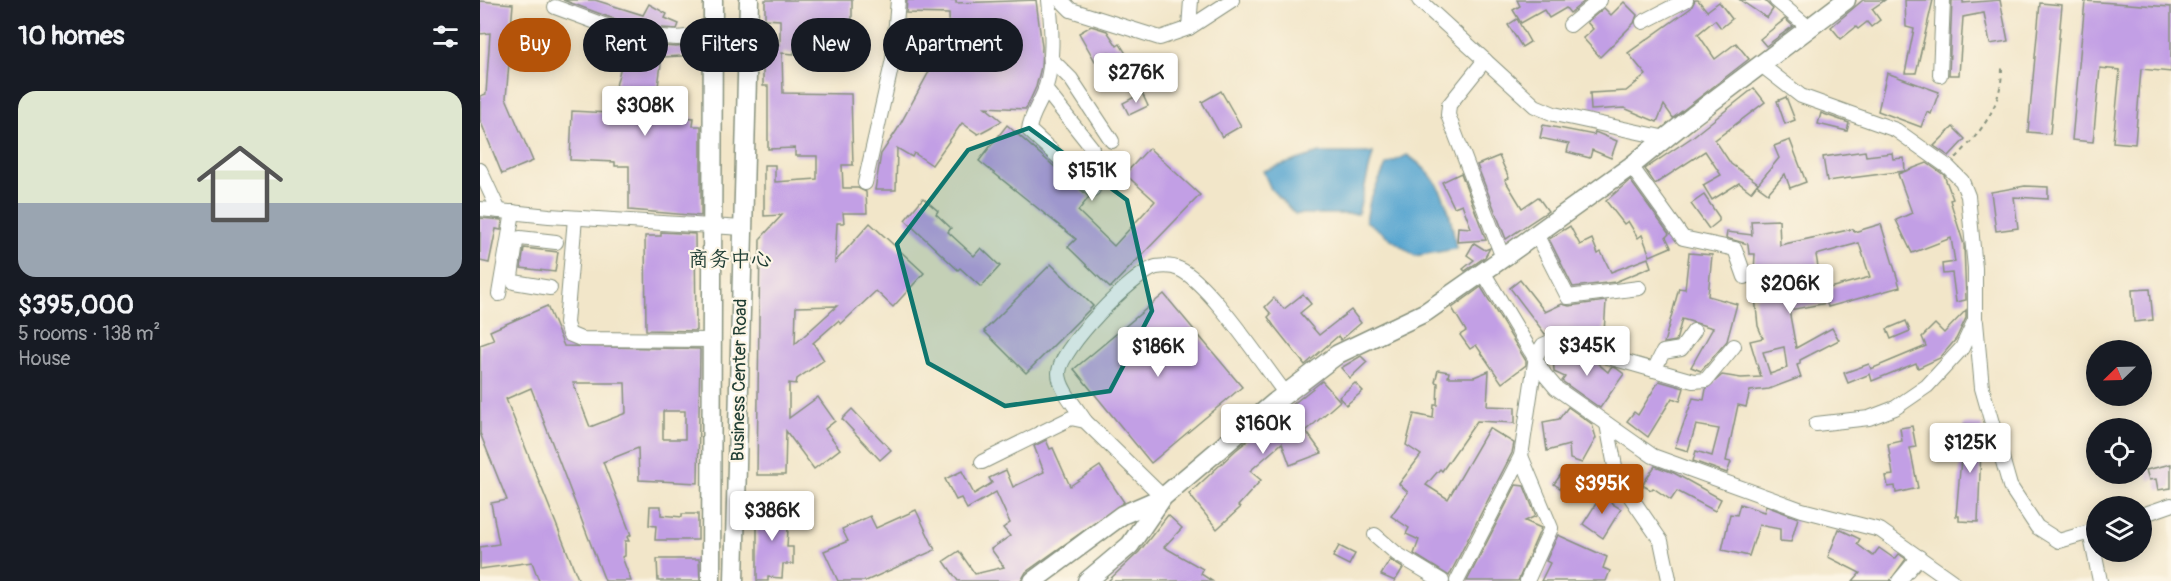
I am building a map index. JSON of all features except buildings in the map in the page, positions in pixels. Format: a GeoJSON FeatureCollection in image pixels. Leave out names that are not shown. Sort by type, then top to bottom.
{"type":"FeatureCollection","features":[{"type":"Feature","properties":{"kind":"main road","name":"Business Center Road"},"geometry":{"type":"LineString","coordinates":[[713,0],[713,18]]}},
{"type":"Feature","properties":{"kind":"main road","name":"Business Center Road"},"geometry":{"type":"LineString","coordinates":[[734,581],[749,0]]}},
{"type":"Feature","properties":{"kind":"main road"},"geometry":{"type":"LineString","coordinates":[[1034,581],[1122,516],[1163,497],[1286,394],[1338,354],[1426,312],[1503,258],[1631,166],[1760,64],[1846,0]]}},
{"type":"Feature","properties":{"kind":"main road","name":"Business Center Road"},"geometry":{"type":"LineString","coordinates":[[711,581],[713,72]]}},
{"type":"Feature","properties":{"kind":"main road"},"geometry":{"type":"LineString","coordinates":[[712,463],[737,465]]}},
{"type":"Feature","properties":{"kind":"main road"},"geometry":{"type":"LineString","coordinates":[[1087,581],[1130,545],[1163,497]]}},
{"type":"Feature","properties":{"kind":"street"},"geometry":{"type":"LineString","coordinates":[[865,183],[893,59],[898,0]]}},
{"type":"Feature","properties":{"kind":"street"},"geometry":{"type":"LineString","coordinates":[[1049,0],[1051,59],[1045,89],[1030,122],[1029,130],[1093,189]]}},
{"type":"Feature","properties":{"kind":"street"},"geometry":{"type":"LineString","coordinates":[[1061,0],[1071,10],[1160,38],[1189,28],[1232,0]]}},
{"type":"Feature","properties":{"kind":"street"},"geometry":{"type":"LineString","coordinates":[[1189,28],[1191,0]]}},
{"type":"Feature","properties":{"kind":"street"},"geometry":{"type":"LineString","coordinates":[[1419,0],[1535,106],[1554,114],[1666,138]]}},
{"type":"Feature","properties":{"kind":"street"},"geometry":{"type":"LineString","coordinates":[[1570,25],[1600,0]]}},
{"type":"Feature","properties":{"kind":"street"},"geometry":{"type":"LineString","coordinates":[[1644,22],[1686,0]]}},
{"type":"Feature","properties":{"kind":"street"},"geometry":{"type":"LineString","coordinates":[[1776,0],[1809,27]]}},
{"type":"Feature","properties":{"kind":"street"},"geometry":{"type":"LineString","coordinates":[[1940,75],[1943,0]]}},
{"type":"Feature","properties":{"kind":"street"},"geometry":{"type":"LineString","coordinates":[[555,7],[631,35],[680,38]]}},
{"type":"Feature","properties":{"kind":"street"},"geometry":{"type":"LineString","coordinates":[[1051,59],[1071,79],[1112,141]]}},
{"type":"Feature","properties":{"kind":"street"},"geometry":{"type":"LineString","coordinates":[[1485,60],[1449,105],[1448,115],[1503,258]]}},
{"type":"Feature","properties":{"kind":"street"},"geometry":{"type":"LineString","coordinates":[[1760,64],[1801,96],[1896,130],[1948,166],[1962,182],[1968,196],[1975,268],[1975,320],[1982,388],[2010,486],[2037,527],[2059,541],[2086,533]]}},
{"type":"Feature","properties":{"kind":"street"},"geometry":{"type":"LineString","coordinates":[[1045,89],[1092,148]]}},
{"type":"Feature","properties":{"kind":"street"},"geometry":{"type":"LineString","coordinates":[[1631,166],[1683,238],[1735,249],[1742,263],[1745,277]]}},
{"type":"Feature","properties":{"kind":"street"},"geometry":{"type":"LineString","coordinates":[[480,170],[499,211]]}},
{"type":"Feature","properties":{"kind":"street"},"geometry":{"type":"LineString","coordinates":[[480,209],[575,218],[743,228]]}},
{"type":"Feature","properties":{"kind":"street"},"geometry":{"type":"LineString","coordinates":[[513,212],[509,259],[511,278],[514,282],[550,288]]}},
{"type":"Feature","properties":{"kind":"street"},"geometry":{"type":"LineString","coordinates":[[575,218],[566,323],[569,334],[581,339],[712,340]]}},
{"type":"Feature","properties":{"kind":"street"},"geometry":{"type":"LineString","coordinates":[[1536,234],[1568,297],[1639,288]]}},
{"type":"Feature","properties":{"kind":"street"},"geometry":{"type":"LineString","coordinates":[[499,294],[509,259],[520,238],[556,243]]}},
{"type":"Feature","properties":{"kind":"street"},"geometry":{"type":"LineString","coordinates":[[1163,497],[1085,421],[1059,374],[1062,358],[1086,326],[1143,274],[1156,267],[1177,267],[1189,274],[1219,306],[1286,394]]}},
{"type":"Feature","properties":{"kind":"street"},"geometry":{"type":"LineString","coordinates":[[1483,272],[1536,356],[1545,375],[1556,388],[1653,456],[1802,510],[1880,530],[1952,581]]}},
{"type":"Feature","properties":{"kind":"street"},"geometry":{"type":"LineString","coordinates":[[1816,424],[1869,418],[1895,408],[1927,386],[1962,348],[1975,320]]}},
{"type":"Feature","properties":{"kind":"street"},"geometry":{"type":"LineString","coordinates":[[1654,370],[1663,352],[1681,349],[1694,332]]}},
{"type":"Feature","properties":{"kind":"street"},"geometry":{"type":"LineString","coordinates":[[1457,581],[1521,456],[1536,356],[1544,345],[1552,341],[1694,381],[1706,380],[1734,346]]}},
{"type":"Feature","properties":{"kind":"street"},"geometry":{"type":"LineString","coordinates":[[982,462],[1071,418],[1085,421]]}},
{"type":"Feature","properties":{"kind":"street"},"geometry":{"type":"LineString","coordinates":[[1607,424],[1617,477],[1661,541],[1669,579]]}},
{"type":"Feature","properties":{"kind":"street"},"geometry":{"type":"LineString","coordinates":[[1521,456],[1551,528],[1527,581]]}},
{"type":"Feature","properties":{"kind":"street"},"geometry":{"type":"LineString","coordinates":[[2152,512],[2171,505]]}},
{"type":"Feature","properties":{"kind":"street"},"geometry":{"type":"LineString","coordinates":[[1376,535],[1397,554],[1443,581]]}},
{"type":"Feature","properties":{"kind":"street"},"geometry":{"type":"LineString","coordinates":[[1899,581],[1919,557]]}},
{"type":"Feature","properties":{"kind":"street"},"geometry":{"type":"LineString","coordinates":[[2098,562],[2100,581]]}},
{"type":"Feature","properties":{"kind":"path"},"geometry":{"type":"LineString","coordinates":[[1948,166],[1984,129],[2002,84],[2002,68]]}},
{"type":"Feature","properties":{"kind":"highlighted area"},"geometry":{"type":"Polygon","coordinates":[[[1029,128],[1127,200],[1152,311],[1110,391],[1005,406],[928,363],[897,244],[968,150],[1029,128]]]}},
{"type":"Feature","properties":{"kind":"water"},"geometry":{"type":"Polygon","coordinates":[[[1319,153],[1373,153],[1358,214],[1295,214],[1271,189],[1263,171],[1319,153]]]}},
{"type":"Feature","properties":{"kind":"water"},"geometry":{"type":"Polygon","coordinates":[[[1407,155],[1429,173],[1437,184],[1448,208],[1456,249],[1415,256],[1366,221],[1370,200],[1386,165],[1407,155]]]}},
{"type":"Feature","properties":{"kind":"district","name":"商务中心"},"geometry":{"type":"Point","coordinates":[730,259]}}]}
